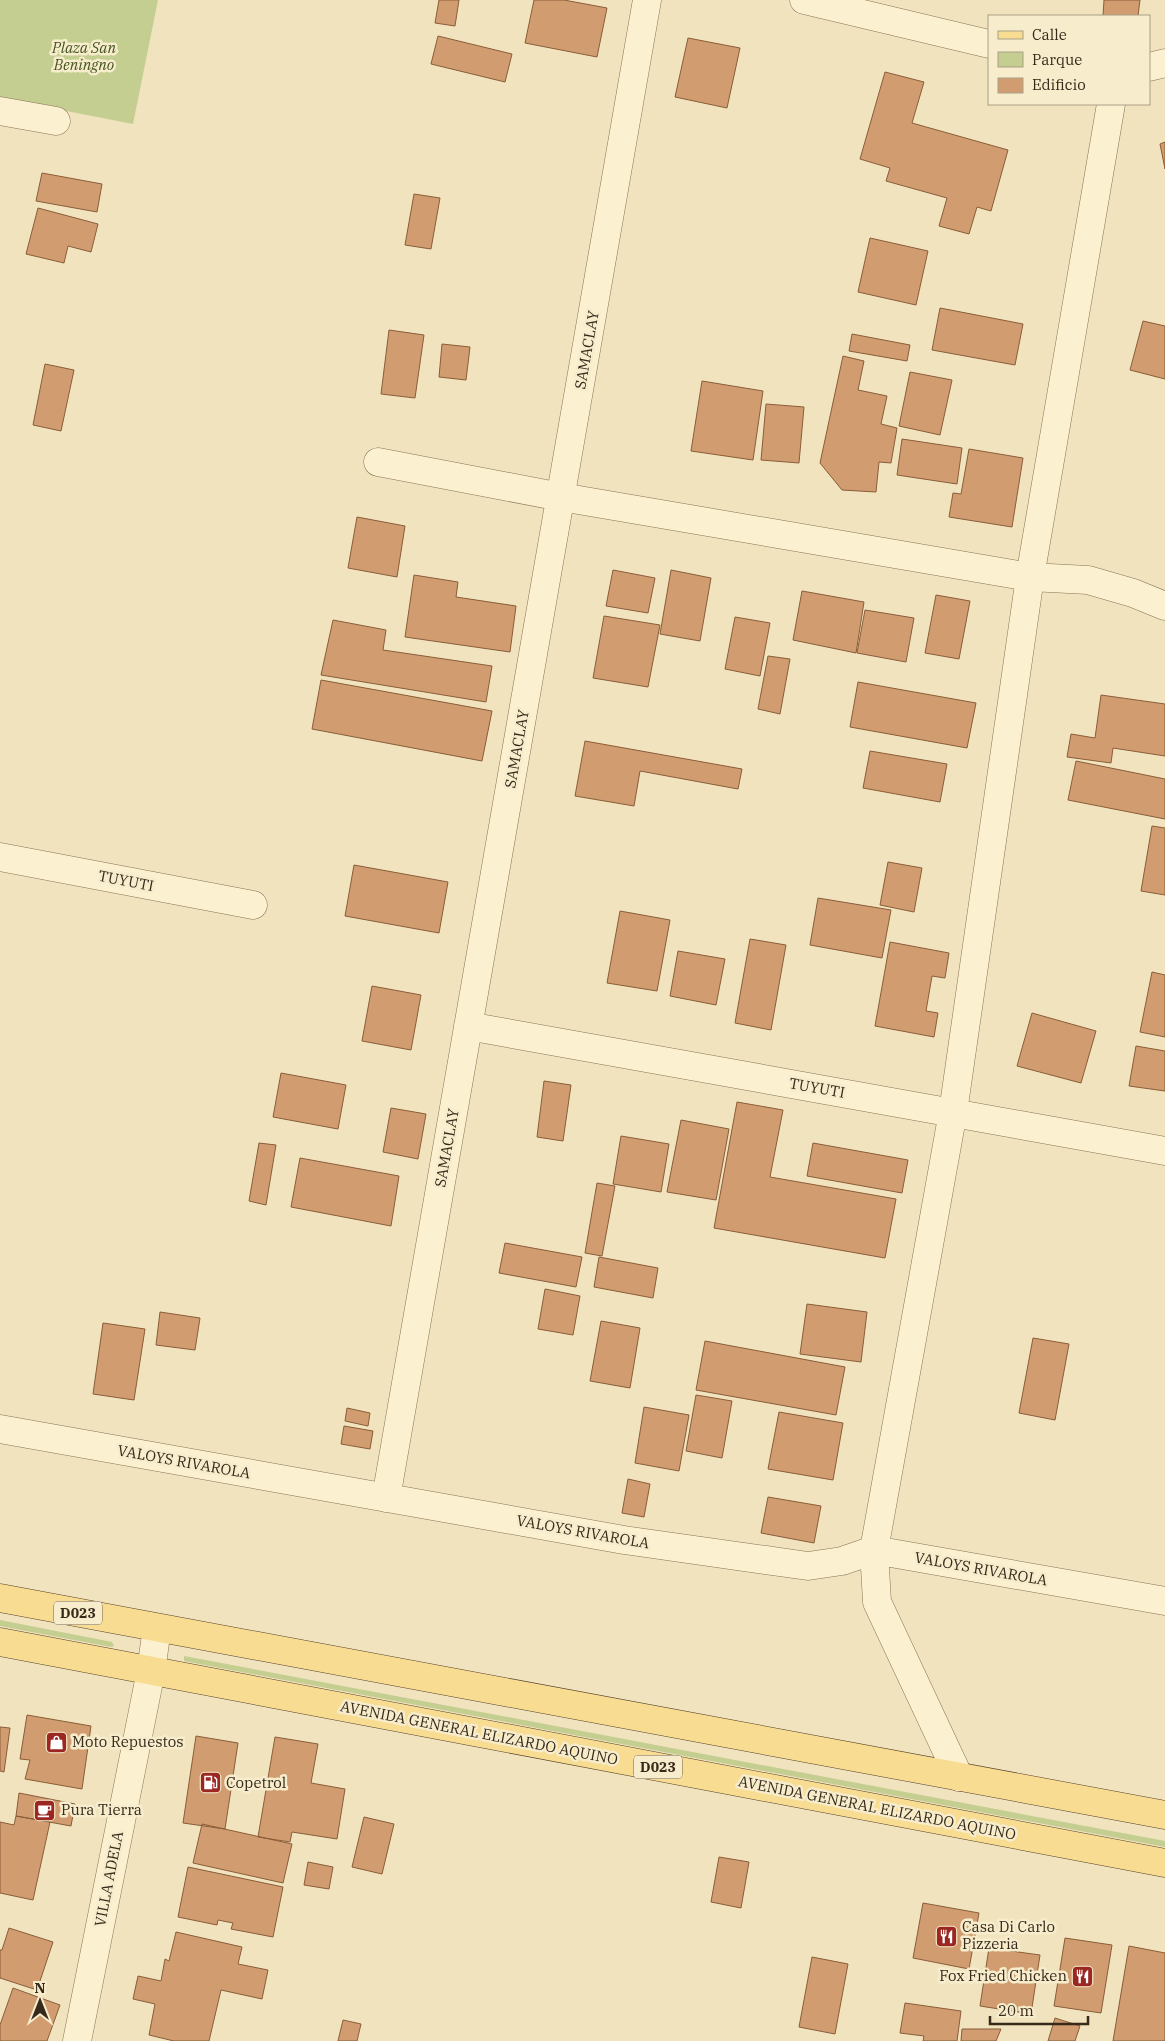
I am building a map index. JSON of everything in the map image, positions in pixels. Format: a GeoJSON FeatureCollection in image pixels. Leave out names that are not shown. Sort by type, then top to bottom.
{"type":"FeatureCollection","features":[{"type":"Feature","properties":{"kind":"main road","name":"D023"},"geometry":{"type":"LineString","coordinates":[[0,1598],[1165,1816]]}},
{"type":"Feature","properties":{"kind":"main road","name":"AVENIDA GENERAL ELIZARDO AQUINO"},"geometry":{"type":"LineString","coordinates":[[0,1642],[1165,1862]]}},
{"type":"Feature","properties":{"kind":"street","name":"SAMACLAY"},"geometry":{"type":"LineString","coordinates":[[386,1498],[647,0]]}},
{"type":"Feature","properties":{"kind":"street"},"geometry":{"type":"LineString","coordinates":[[804,0],[988,44]]}},
{"type":"Feature","properties":{"kind":"street"},"geometry":{"type":"LineString","coordinates":[[1150,67],[1165,63]]}},
{"type":"Feature","properties":{"kind":"street"},"geometry":{"type":"LineString","coordinates":[[959,1777],[877,1602],[874,1550],[953,1112],[1030,577],[1111,105]]}},
{"type":"Feature","properties":{"kind":"street"},"geometry":{"type":"LineString","coordinates":[[0,111],[56,121]]}},
{"type":"Feature","properties":{"kind":"street"},"geometry":{"type":"LineString","coordinates":[[378,462],[561,497],[1030,577],[1088,580],[1133,593],[1165,606]]}},
{"type":"Feature","properties":{"kind":"street","name":"TUYUTI"},"geometry":{"type":"LineString","coordinates":[[0,857],[253,904]]}},
{"type":"Feature","properties":{"kind":"street","name":"TUYUTI"},"geometry":{"type":"LineString","coordinates":[[468,1026],[1165,1151]]}},
{"type":"Feature","properties":{"kind":"street","name":"VALOYS RIVAROLA"},"geometry":{"type":"LineString","coordinates":[[0,1429],[624,1540],[808,1566],[842,1561],[874,1550],[1165,1601]]}},
{"type":"Feature","properties":{"kind":"street","name":"VILLA ADELA"},"geometry":{"type":"LineString","coordinates":[[77,2041],[151,1671],[157,1628]]}},
{"type":"Feature","properties":{"kind":"green space","name":"Plaza San Beningno"},"geometry":{"type":"Polygon","coordinates":[[[0,0],[158,0],[133,124],[0,98],[0,0]]]}},
{"type":"Feature","properties":{"kind":"green space"},"geometry":{"type":"Polygon","coordinates":[[[0,1620],[112,1642],[114,1646],[111,1647],[0,1626],[0,1620]]]}},
{"type":"Feature","properties":{"kind":"green space"},"geometry":{"type":"Polygon","coordinates":[[[184,1656],[1165,1841],[1165,1847],[184,1661],[184,1656]]]}},
{"type":"Feature","properties":{"kind":"building"},"geometry":{"type":"Polygon","coordinates":[[[439,0],[459,0],[455,26],[435,23],[439,0]]]}},
{"type":"Feature","properties":{"kind":"building"},"geometry":{"type":"Polygon","coordinates":[[[534,0],[564,0],[607,8],[597,57],[525,43],[534,0]]]}},
{"type":"Feature","properties":{"kind":"building"},"geometry":{"type":"Polygon","coordinates":[[[1104,0],[1140,0],[1138,15],[1103,15],[1104,0]]]}},
{"type":"Feature","properties":{"kind":"building"},"geometry":{"type":"Polygon","coordinates":[[[438,36],[512,54],[505,82],[431,64],[438,36]]]}},
{"type":"Feature","properties":{"kind":"building"},"geometry":{"type":"Polygon","coordinates":[[[688,38],[740,48],[727,108],[675,97],[688,38]]]}},
{"type":"Feature","properties":{"kind":"building"},"geometry":{"type":"Polygon","coordinates":[[[885,72],[924,82],[912,123],[1008,150],[991,211],[977,207],[969,234],[939,226],[947,198],[886,181],[890,168],[860,159],[885,72]]]}},
{"type":"Feature","properties":{"kind":"building"},"geometry":{"type":"Polygon","coordinates":[[[1165,142],[1165,169],[1160,144],[1165,142]]]}},
{"type":"Feature","properties":{"kind":"building"},"geometry":{"type":"Polygon","coordinates":[[[42,173],[102,184],[97,212],[36,201],[42,173]]]}},
{"type":"Feature","properties":{"kind":"building"},"geometry":{"type":"Polygon","coordinates":[[[414,194],[440,198],[431,249],[405,245],[414,194]]]}},
{"type":"Feature","properties":{"kind":"building"},"geometry":{"type":"Polygon","coordinates":[[[38,208],[98,224],[91,252],[68,246],[64,263],[26,254],[38,208]]]}},
{"type":"Feature","properties":{"kind":"building"},"geometry":{"type":"Polygon","coordinates":[[[870,238],[928,251],[916,305],[858,292],[870,238]]]}},
{"type":"Feature","properties":{"kind":"building"},"geometry":{"type":"Polygon","coordinates":[[[940,308],[1023,324],[1015,365],[932,350],[940,308]]]}},
{"type":"Feature","properties":{"kind":"building"},"geometry":{"type":"Polygon","coordinates":[[[1143,321],[1165,326],[1165,379],[1130,370],[1143,321]]]}},
{"type":"Feature","properties":{"kind":"building"},"geometry":{"type":"Polygon","coordinates":[[[389,330],[424,335],[415,398],[381,394],[389,330]]]}},
{"type":"Feature","properties":{"kind":"building"},"geometry":{"type":"Polygon","coordinates":[[[852,334],[910,345],[907,361],[849,351],[852,334]]]}},
{"type":"Feature","properties":{"kind":"building"},"geometry":{"type":"Polygon","coordinates":[[[442,344],[470,347],[466,380],[439,377],[442,344]]]}},
{"type":"Feature","properties":{"kind":"building"},"geometry":{"type":"Polygon","coordinates":[[[843,356],[864,361],[858,390],[887,396],[881,424],[897,428],[891,463],[879,462],[876,492],[842,490],[820,463],[843,356]]]}},
{"type":"Feature","properties":{"kind":"building"},"geometry":{"type":"Polygon","coordinates":[[[45,364],[74,370],[61,431],[33,425],[45,364]]]}},
{"type":"Feature","properties":{"kind":"building"},"geometry":{"type":"Polygon","coordinates":[[[910,372],[952,380],[940,435],[899,426],[910,372]]]}},
{"type":"Feature","properties":{"kind":"building"},"geometry":{"type":"Polygon","coordinates":[[[702,381],[763,391],[753,460],[691,451],[702,381]]]}},
{"type":"Feature","properties":{"kind":"building"},"geometry":{"type":"Polygon","coordinates":[[[766,404],[804,407],[799,463],[761,460],[766,404]]]}},
{"type":"Feature","properties":{"kind":"building"},"geometry":{"type":"Polygon","coordinates":[[[902,439],[962,448],[957,484],[897,475],[902,439]]]}},
{"type":"Feature","properties":{"kind":"building"},"geometry":{"type":"Polygon","coordinates":[[[969,449],[1023,458],[1012,527],[949,517],[953,493],[961,494],[969,449]]]}},
{"type":"Feature","properties":{"kind":"building"},"geometry":{"type":"Polygon","coordinates":[[[357,517],[405,526],[397,577],[348,568],[357,517]]]}},
{"type":"Feature","properties":{"kind":"building"},"geometry":{"type":"Polygon","coordinates":[[[613,570],[655,578],[648,613],[606,606],[613,570]]]}},
{"type":"Feature","properties":{"kind":"building"},"geometry":{"type":"Polygon","coordinates":[[[671,570],[711,578],[700,641],[660,634],[671,570]]]}},
{"type":"Feature","properties":{"kind":"building"},"geometry":{"type":"Polygon","coordinates":[[[414,575],[458,582],[456,597],[516,606],[510,652],[405,637],[414,575]]]}},
{"type":"Feature","properties":{"kind":"building"},"geometry":{"type":"Polygon","coordinates":[[[802,591],[864,602],[856,653],[793,640],[802,591]]]}},
{"type":"Feature","properties":{"kind":"building"},"geometry":{"type":"Polygon","coordinates":[[[936,595],[970,601],[959,659],[925,653],[936,595]]]}},
{"type":"Feature","properties":{"kind":"building"},"geometry":{"type":"Polygon","coordinates":[[[865,610],[914,618],[906,662],[857,653],[865,610]]]}},
{"type":"Feature","properties":{"kind":"building"},"geometry":{"type":"Polygon","coordinates":[[[604,616],[660,625],[648,687],[593,678],[604,616]]]}},
{"type":"Feature","properties":{"kind":"building"},"geometry":{"type":"Polygon","coordinates":[[[735,617],[770,623],[760,676],[725,669],[735,617]]]}},
{"type":"Feature","properties":{"kind":"building"},"geometry":{"type":"Polygon","coordinates":[[[333,620],[386,630],[383,650],[492,666],[486,702],[321,675],[333,620]]]}},
{"type":"Feature","properties":{"kind":"building"},"geometry":{"type":"Polygon","coordinates":[[[768,656],[790,659],[780,714],[758,709],[768,656]]]}},
{"type":"Feature","properties":{"kind":"building"},"geometry":{"type":"Polygon","coordinates":[[[321,680],[492,711],[482,761],[312,729],[321,680]]]}},
{"type":"Feature","properties":{"kind":"building"},"geometry":{"type":"Polygon","coordinates":[[[858,682],[976,703],[967,748],[850,727],[858,682]]]}},
{"type":"Feature","properties":{"kind":"building"},"geometry":{"type":"Polygon","coordinates":[[[1101,695],[1165,704],[1165,756],[1113,748],[1111,763],[1067,757],[1071,734],[1095,738],[1101,695]]]}},
{"type":"Feature","properties":{"kind":"building"},"geometry":{"type":"Polygon","coordinates":[[[585,741],[742,769],[738,789],[640,771],[634,806],[575,796],[585,741]]]}},
{"type":"Feature","properties":{"kind":"building"},"geometry":{"type":"Polygon","coordinates":[[[870,751],[947,764],[940,802],[863,788],[870,751]]]}},
{"type":"Feature","properties":{"kind":"building"},"geometry":{"type":"Polygon","coordinates":[[[1076,761],[1165,779],[1165,819],[1068,800],[1076,761]]]}},
{"type":"Feature","properties":{"kind":"building"},"geometry":{"type":"Polygon","coordinates":[[[1152,826],[1165,828],[1165,895],[1141,891],[1152,826]]]}},
{"type":"Feature","properties":{"kind":"building"},"geometry":{"type":"Polygon","coordinates":[[[888,862],[922,868],[914,912],[880,905],[888,862]]]}},
{"type":"Feature","properties":{"kind":"building"},"geometry":{"type":"Polygon","coordinates":[[[354,865],[448,882],[439,933],[345,916],[354,865]]]}},
{"type":"Feature","properties":{"kind":"building"},"geometry":{"type":"Polygon","coordinates":[[[818,898],[891,910],[882,958],[810,945],[818,898]]]}},
{"type":"Feature","properties":{"kind":"building"},"geometry":{"type":"Polygon","coordinates":[[[620,911],[670,920],[657,991],[607,983],[620,911]]]}},
{"type":"Feature","properties":{"kind":"building"},"geometry":{"type":"Polygon","coordinates":[[[750,939],[786,945],[771,1030],[735,1023],[750,939]]]}},
{"type":"Feature","properties":{"kind":"building"},"geometry":{"type":"Polygon","coordinates":[[[890,942],[949,953],[945,978],[932,976],[926,1011],[938,1013],[934,1037],[875,1026],[890,942]]]}},
{"type":"Feature","properties":{"kind":"building"},"geometry":{"type":"Polygon","coordinates":[[[678,951],[725,959],[716,1005],[670,996],[678,951]]]}},
{"type":"Feature","properties":{"kind":"building"},"geometry":{"type":"Polygon","coordinates":[[[1152,972],[1165,975],[1165,1037],[1140,1032],[1152,972]]]}},
{"type":"Feature","properties":{"kind":"building"},"geometry":{"type":"Polygon","coordinates":[[[372,986],[421,995],[411,1050],[362,1041],[372,986]]]}},
{"type":"Feature","properties":{"kind":"building"},"geometry":{"type":"Polygon","coordinates":[[[1032,1013],[1096,1031],[1081,1083],[1017,1066],[1032,1013]]]}},
{"type":"Feature","properties":{"kind":"building"},"geometry":{"type":"Polygon","coordinates":[[[1136,1046],[1165,1051],[1165,1091],[1129,1086],[1136,1046]]]}},
{"type":"Feature","properties":{"kind":"building"},"geometry":{"type":"Polygon","coordinates":[[[281,1073],[346,1085],[338,1129],[273,1117],[281,1073]]]}},
{"type":"Feature","properties":{"kind":"building"},"geometry":{"type":"Polygon","coordinates":[[[544,1081],[571,1085],[563,1141],[537,1137],[544,1081]]]}},
{"type":"Feature","properties":{"kind":"building"},"geometry":{"type":"Polygon","coordinates":[[[737,1102],[783,1110],[770,1177],[896,1199],[885,1258],[714,1228],[737,1102]]]}},
{"type":"Feature","properties":{"kind":"building"},"geometry":{"type":"Polygon","coordinates":[[[391,1108],[426,1114],[418,1159],[383,1152],[391,1108]]]}},
{"type":"Feature","properties":{"kind":"building"},"geometry":{"type":"Polygon","coordinates":[[[681,1120],[729,1129],[716,1200],[667,1192],[681,1120]]]}},
{"type":"Feature","properties":{"kind":"building"},"geometry":{"type":"Polygon","coordinates":[[[621,1136],[669,1144],[661,1192],[613,1184],[621,1136]]]}},
{"type":"Feature","properties":{"kind":"building"},"geometry":{"type":"Polygon","coordinates":[[[259,1143],[276,1145],[266,1205],[249,1201],[259,1143]]]}},
{"type":"Feature","properties":{"kind":"building"},"geometry":{"type":"Polygon","coordinates":[[[813,1143],[908,1160],[902,1193],[807,1176],[813,1143]]]}},
{"type":"Feature","properties":{"kind":"building"},"geometry":{"type":"Polygon","coordinates":[[[300,1158],[399,1176],[391,1226],[291,1207],[300,1158]]]}},
{"type":"Feature","properties":{"kind":"building"},"geometry":{"type":"Polygon","coordinates":[[[597,1183],[615,1186],[602,1256],[585,1253],[597,1183]]]}},
{"type":"Feature","properties":{"kind":"building"},"geometry":{"type":"Polygon","coordinates":[[[505,1243],[582,1257],[576,1287],[499,1273],[505,1243]]]}},
{"type":"Feature","properties":{"kind":"building"},"geometry":{"type":"Polygon","coordinates":[[[599,1257],[658,1268],[653,1298],[594,1287],[599,1257]]]}},
{"type":"Feature","properties":{"kind":"building"},"geometry":{"type":"Polygon","coordinates":[[[545,1289],[580,1296],[573,1335],[538,1329],[545,1289]]]}},
{"type":"Feature","properties":{"kind":"building"},"geometry":{"type":"Polygon","coordinates":[[[807,1304],[867,1312],[861,1362],[800,1354],[807,1304]]]}},
{"type":"Feature","properties":{"kind":"building"},"geometry":{"type":"Polygon","coordinates":[[[160,1312],[200,1318],[195,1350],[156,1345],[160,1312]]]}},
{"type":"Feature","properties":{"kind":"building"},"geometry":{"type":"Polygon","coordinates":[[[601,1321],[640,1328],[630,1388],[590,1381],[601,1321]]]}},
{"type":"Feature","properties":{"kind":"building"},"geometry":{"type":"Polygon","coordinates":[[[103,1323],[145,1329],[134,1400],[93,1394],[103,1323]]]}},
{"type":"Feature","properties":{"kind":"building"},"geometry":{"type":"Polygon","coordinates":[[[1033,1338],[1069,1344],[1055,1420],[1019,1413],[1033,1338]]]}},
{"type":"Feature","properties":{"kind":"building"},"geometry":{"type":"Polygon","coordinates":[[[705,1341],[845,1367],[836,1415],[696,1390],[705,1341]]]}},
{"type":"Feature","properties":{"kind":"building"},"geometry":{"type":"Polygon","coordinates":[[[696,1395],[732,1401],[722,1458],[686,1451],[696,1395]]]}},
{"type":"Feature","properties":{"kind":"building"},"geometry":{"type":"Polygon","coordinates":[[[644,1407],[689,1415],[679,1471],[635,1463],[644,1407]]]}},
{"type":"Feature","properties":{"kind":"building"},"geometry":{"type":"Polygon","coordinates":[[[347,1408],[370,1413],[368,1426],[345,1421],[347,1408]]]}},
{"type":"Feature","properties":{"kind":"building"},"geometry":{"type":"Polygon","coordinates":[[[779,1412],[843,1423],[833,1480],[768,1469],[779,1412]]]}},
{"type":"Feature","properties":{"kind":"building"},"geometry":{"type":"Polygon","coordinates":[[[344,1426],[373,1431],[370,1449],[341,1444],[344,1426]]]}},
{"type":"Feature","properties":{"kind":"building"},"geometry":{"type":"Polygon","coordinates":[[[628,1479],[650,1484],[644,1517],[622,1513],[628,1479]]]}},
{"type":"Feature","properties":{"kind":"building"},"geometry":{"type":"Polygon","coordinates":[[[768,1497],[821,1506],[814,1543],[761,1533],[768,1497]]]}},
{"type":"Feature","properties":{"kind":"building","name":"Moto Repuestos"},"geometry":{"type":"Polygon","coordinates":[[[27,1715],[91,1726],[82,1789],[25,1779],[30,1760],[20,1759],[27,1715]]]}},
{"type":"Feature","properties":{"kind":"building"},"geometry":{"type":"Polygon","coordinates":[[[0,1727],[10,1728],[4,1772],[0,1771],[0,1727]]]}},
{"type":"Feature","properties":{"kind":"building","name":"Copetrol"},"geometry":{"type":"Polygon","coordinates":[[[196,1736],[238,1743],[225,1829],[183,1823],[196,1736]]]}},
{"type":"Feature","properties":{"kind":"building"},"geometry":{"type":"Polygon","coordinates":[[[275,1737],[318,1744],[311,1783],[345,1789],[337,1839],[292,1832],[290,1842],[258,1837],[275,1737]]]}},
{"type":"Feature","properties":{"kind":"building","name":"Pura Tierra"},"geometry":{"type":"Polygon","coordinates":[[[19,1793],[75,1804],[71,1826],[16,1816],[19,1793]]]}},
{"type":"Feature","properties":{"kind":"building"},"geometry":{"type":"Polygon","coordinates":[[[16,1816],[50,1822],[33,1900],[0,1893],[0,1822],[14,1825],[16,1816]]]}},
{"type":"Feature","properties":{"kind":"building"},"geometry":{"type":"Polygon","coordinates":[[[364,1817],[394,1824],[382,1874],[352,1867],[364,1817]]]}},
{"type":"Feature","properties":{"kind":"building"},"geometry":{"type":"Polygon","coordinates":[[[202,1824],[292,1844],[283,1883],[193,1863],[202,1824]]]}},
{"type":"Feature","properties":{"kind":"building"},"geometry":{"type":"Polygon","coordinates":[[[719,1857],[749,1862],[741,1908],[711,1902],[719,1857]]]}},
{"type":"Feature","properties":{"kind":"building"},"geometry":{"type":"Polygon","coordinates":[[[308,1862],[333,1867],[329,1889],[304,1885],[308,1862]]]}},
{"type":"Feature","properties":{"kind":"building"},"geometry":{"type":"Polygon","coordinates":[[[188,1867],[283,1887],[273,1937],[231,1929],[233,1923],[218,1920],[217,1925],[178,1917],[188,1867]]]}},
{"type":"Feature","properties":{"kind":"building","name":"Casa Di Carlo Pizzeria"},"geometry":{"type":"Polygon","coordinates":[[[923,1903],[979,1913],[969,1969],[913,1958],[923,1903]]]}},
{"type":"Feature","properties":{"kind":"building"},"geometry":{"type":"Polygon","coordinates":[[[9,1928],[53,1942],[37,1990],[0,1978],[0,1950],[2,1950],[9,1928]]]}},
{"type":"Feature","properties":{"kind":"building"},"geometry":{"type":"Polygon","coordinates":[[[176,1932],[242,1947],[238,1964],[268,1970],[262,1999],[221,1990],[209,2041],[174,2041],[149,2035],[155,2004],[133,1999],[138,1976],[161,1981],[165,1959],[169,1961],[176,1932]]]}},
{"type":"Feature","properties":{"kind":"building","name":"Fox Fried Chicken"},"geometry":{"type":"Polygon","coordinates":[[[1065,1938],[1112,1945],[1101,2013],[1054,2006],[1065,1938]]]}},
{"type":"Feature","properties":{"kind":"building"},"geometry":{"type":"Polygon","coordinates":[[[1129,1946],[1165,1953],[1165,2041],[1113,2041],[1129,1946]]]}},
{"type":"Feature","properties":{"kind":"building"},"geometry":{"type":"Polygon","coordinates":[[[989,1948],[1040,1955],[1031,2014],[980,2006],[989,1948]]]}},
{"type":"Feature","properties":{"kind":"building"},"geometry":{"type":"Polygon","coordinates":[[[812,1957],[848,1964],[835,2034],[799,2027],[812,1957]]]}},
{"type":"Feature","properties":{"kind":"building"},"geometry":{"type":"Polygon","coordinates":[[[13,1988],[60,2005],[47,2041],[0,2041],[0,2025],[13,1988]]]}},
{"type":"Feature","properties":{"kind":"building"},"geometry":{"type":"Polygon","coordinates":[[[905,2003],[961,2011],[957,2041],[923,2041],[924,2036],[900,2033],[905,2003]]]}},
{"type":"Feature","properties":{"kind":"building"},"geometry":{"type":"Polygon","coordinates":[[[1055,2018],[1080,2026],[1075,2041],[1048,2041],[1055,2018]]]}},
{"type":"Feature","properties":{"kind":"building"},"geometry":{"type":"Polygon","coordinates":[[[343,2020],[361,2024],[357,2041],[338,2041],[343,2020]]]}},
{"type":"Feature","properties":{"kind":"building"},"geometry":{"type":"Polygon","coordinates":[[[962,2029],[1001,2029],[996,2041],[961,2041],[962,2029]]]}},
{"type":"Feature","properties":{"kind":"place","name":"Moto Repuestos"},"geometry":{"type":"Point","coordinates":[56,1742]}},
{"type":"Feature","properties":{"kind":"place","name":"Copetrol"},"geometry":{"type":"Point","coordinates":[210,1783]}},
{"type":"Feature","properties":{"kind":"place","name":"Pura Tierra"},"geometry":{"type":"Point","coordinates":[45,1810]}},
{"type":"Feature","properties":{"kind":"place","name":"Casa Di Carlo Pizzeria"},"geometry":{"type":"Point","coordinates":[946,1936]}},
{"type":"Feature","properties":{"kind":"place","name":"Fox Fried Chicken"},"geometry":{"type":"Point","coordinates":[1083,1976]}}]}
